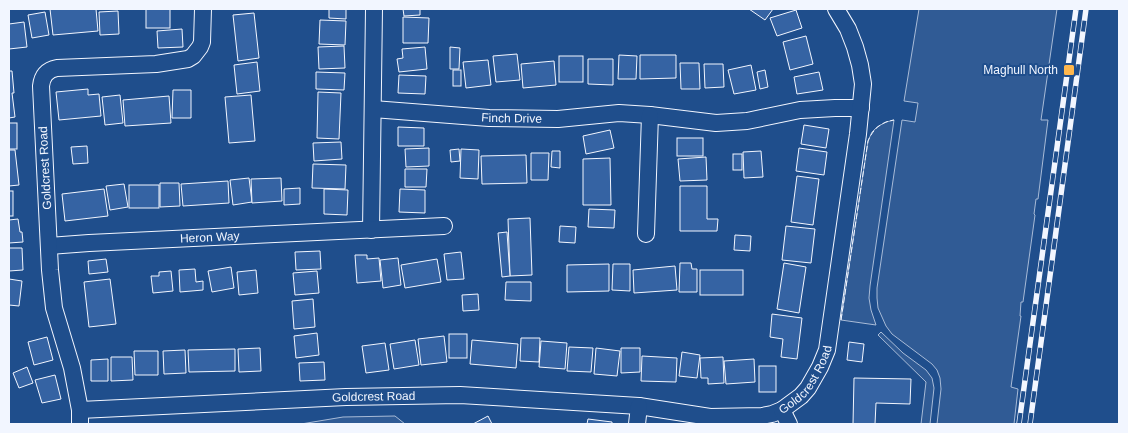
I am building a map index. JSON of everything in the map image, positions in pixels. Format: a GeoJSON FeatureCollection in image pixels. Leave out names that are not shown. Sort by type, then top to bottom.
{"type":"FeatureCollection","features":[{"type":"Feature","properties":{"kind":"street","name":"Goldcrest Road"},"geometry":{"type":"LineString","coordinates":[[203,9],[202,42],[198,52],[188,59],[156,64],[57,68],[48,71],[41,80],[50,270],[54,308],[72,368],[80,417],[346,397],[460,395],[639,406],[710,417],[786,417],[792,404],[808,388],[827,350],[858,134],[863,84],[860,65],[848,29],[836,9]]}},
{"type":"Feature","properties":{"kind":"street"},"geometry":{"type":"LineString","coordinates":[[371,230],[374,9]]}},
{"type":"Feature","properties":{"kind":"street","name":"Finch Drive"},"geometry":{"type":"LineString","coordinates":[[373,109],[488,118],[558,119],[619,113],[716,123],[746,121],[800,110],[860,108]]}},
{"type":"Feature","properties":{"kind":"street"},"geometry":{"type":"LineString","coordinates":[[646,234],[650,115]]}},
{"type":"Feature","properties":{"kind":"street","name":"Heron Way"},"geometry":{"type":"LineString","coordinates":[[49,246],[444,226]]}},
{"type":"Feature","properties":{"kind":"street"},"geometry":{"type":"LineString","coordinates":[[637,424],[639,406]]}},
{"type":"Feature","properties":{"kind":"shaded area"},"geometry":{"type":"Polygon","coordinates":[[[919,9],[1057,9],[1041,120],[1048,120],[1023,302],[1021,302],[1021,316],[1011,387],[1018,389],[1014,424],[937,424],[941,389],[937,370],[932,364],[892,334],[878,308],[877,288],[902,120],[915,122],[918,103],[904,101],[919,9]]]}},
{"type":"Feature","properties":{"kind":"shaded area"},"geometry":{"type":"Polygon","coordinates":[[[894,120],[870,286],[869,298],[876,325],[841,320],[868,141],[872,132],[877,127],[894,120]]]}},
{"type":"Feature","properties":{"kind":"shaded area"},"geometry":{"type":"Polygon","coordinates":[[[881,332],[903,353],[926,370],[932,378],[934,388],[930,424],[921,424],[926,382],[878,335],[881,332]]]}},
{"type":"Feature","properties":{"kind":"shaded area"},"geometry":{"type":"Polygon","coordinates":[[[395,416],[405,424],[301,424],[343,417],[395,416]]]}},
{"type":"Feature","properties":{"kind":"building"},"geometry":{"type":"Polygon","coordinates":[[[50,9],[96,9],[98,31],[53,35],[50,9]]]}},
{"type":"Feature","properties":{"kind":"building"},"geometry":{"type":"Polygon","coordinates":[[[146,9],[170,9],[170,28],[146,28],[146,9]]]}},
{"type":"Feature","properties":{"kind":"building"},"geometry":{"type":"Polygon","coordinates":[[[329,9],[346,9],[346,19],[329,18],[329,9]]]}},
{"type":"Feature","properties":{"kind":"building"},"geometry":{"type":"Polygon","coordinates":[[[403,9],[420,9],[420,15],[404,16],[403,9]]]}},
{"type":"Feature","properties":{"kind":"building"},"geometry":{"type":"Polygon","coordinates":[[[749,9],[773,9],[765,20],[749,9]]]}},
{"type":"Feature","properties":{"kind":"building"},"geometry":{"type":"Polygon","coordinates":[[[796,10],[802,28],[777,36],[770,18],[796,10]]]}},
{"type":"Feature","properties":{"kind":"building"},"geometry":{"type":"Polygon","coordinates":[[[118,11],[119,34],[100,35],[99,12],[118,11]]]}},
{"type":"Feature","properties":{"kind":"building"},"geometry":{"type":"Polygon","coordinates":[[[45,12],[49,35],[32,38],[28,15],[45,12]]]}},
{"type":"Feature","properties":{"kind":"building"},"geometry":{"type":"Polygon","coordinates":[[[254,13],[259,58],[238,61],[233,15],[254,13]]]}},
{"type":"Feature","properties":{"kind":"building"},"geometry":{"type":"Polygon","coordinates":[[[403,17],[429,18],[428,43],[403,43],[403,17]]]}},
{"type":"Feature","properties":{"kind":"building"},"geometry":{"type":"Polygon","coordinates":[[[320,20],[346,21],[345,45],[319,44],[320,20]]]}},
{"type":"Feature","properties":{"kind":"building"},"geometry":{"type":"Polygon","coordinates":[[[24,22],[27,47],[9,49],[9,24],[24,22]]]}},
{"type":"Feature","properties":{"kind":"building"},"geometry":{"type":"Polygon","coordinates":[[[182,29],[183,47],[158,48],[157,31],[182,29]]]}},
{"type":"Feature","properties":{"kind":"building"},"geometry":{"type":"Polygon","coordinates":[[[806,36],[813,64],[790,70],[783,42],[806,36]]]}},
{"type":"Feature","properties":{"kind":"building"},"geometry":{"type":"Polygon","coordinates":[[[344,46],[345,68],[319,69],[318,47],[344,46]]]}},
{"type":"Feature","properties":{"kind":"building"},"geometry":{"type":"Polygon","coordinates":[[[425,47],[427,69],[399,72],[397,59],[403,58],[402,49],[425,47]]]}},
{"type":"Feature","properties":{"kind":"building"},"geometry":{"type":"Polygon","coordinates":[[[450,47],[460,48],[459,69],[450,69],[450,47]]]}},
{"type":"Feature","properties":{"kind":"building"},"geometry":{"type":"Polygon","coordinates":[[[517,54],[520,80],[496,82],[493,56],[517,54]]]}},
{"type":"Feature","properties":{"kind":"building"},"geometry":{"type":"Polygon","coordinates":[[[619,55],[637,56],[636,79],[618,79],[619,55]]]}},
{"type":"Feature","properties":{"kind":"building"},"geometry":{"type":"Polygon","coordinates":[[[640,55],[676,55],[676,78],[640,79],[640,55]]]}},
{"type":"Feature","properties":{"kind":"building"},"geometry":{"type":"Polygon","coordinates":[[[559,56],[583,56],[583,82],[559,82],[559,56]]]}},
{"type":"Feature","properties":{"kind":"building"},"geometry":{"type":"Polygon","coordinates":[[[588,59],[613,59],[613,85],[588,84],[588,59]]]}},
{"type":"Feature","properties":{"kind":"building"},"geometry":{"type":"Polygon","coordinates":[[[488,60],[491,85],[466,88],[463,62],[488,60]]]}},
{"type":"Feature","properties":{"kind":"building"},"geometry":{"type":"Polygon","coordinates":[[[554,61],[556,85],[523,88],[521,64],[554,61]]]}},
{"type":"Feature","properties":{"kind":"building"},"geometry":{"type":"Polygon","coordinates":[[[257,62],[260,91],[237,94],[234,65],[257,62]]]}},
{"type":"Feature","properties":{"kind":"building"},"geometry":{"type":"Polygon","coordinates":[[[680,63],[699,63],[700,89],[681,89],[680,63]]]}},
{"type":"Feature","properties":{"kind":"building"},"geometry":{"type":"Polygon","coordinates":[[[704,64],[723,64],[724,87],[705,88],[704,64]]]}},
{"type":"Feature","properties":{"kind":"building"},"geometry":{"type":"Polygon","coordinates":[[[751,65],[756,90],[734,94],[728,70],[751,65]]]}},
{"type":"Feature","properties":{"kind":"building"},"geometry":{"type":"Polygon","coordinates":[[[453,70],[461,70],[461,86],[453,86],[453,70]]]}},
{"type":"Feature","properties":{"kind":"building"},"geometry":{"type":"Polygon","coordinates":[[[765,70],[768,87],[760,89],[757,72],[765,70]]]}},
{"type":"Feature","properties":{"kind":"building"},"geometry":{"type":"Polygon","coordinates":[[[9,71],[12,71],[15,117],[9,118],[9,71]]]}},
{"type":"Feature","properties":{"kind":"building"},"geometry":{"type":"Polygon","coordinates":[[[316,72],[345,73],[344,90],[316,89],[316,72]]]}},
{"type":"Feature","properties":{"kind":"building"},"geometry":{"type":"Polygon","coordinates":[[[819,72],[823,90],[797,94],[794,77],[819,72]]]}},
{"type":"Feature","properties":{"kind":"building"},"geometry":{"type":"Polygon","coordinates":[[[399,75],[426,76],[425,94],[398,93],[399,75]]]}},
{"type":"Feature","properties":{"kind":"building"},"geometry":{"type":"Polygon","coordinates":[[[88,89],[88,95],[99,94],[101,116],[59,120],[56,92],[88,89]]]}},
{"type":"Feature","properties":{"kind":"building"},"geometry":{"type":"Polygon","coordinates":[[[173,90],[191,90],[191,118],[172,118],[173,90]]]}},
{"type":"Feature","properties":{"kind":"building"},"geometry":{"type":"Polygon","coordinates":[[[318,92],[341,93],[339,139],[317,138],[318,92]]]}},
{"type":"Feature","properties":{"kind":"building"},"geometry":{"type":"Polygon","coordinates":[[[120,95],[123,123],[105,125],[102,97],[120,95]]]}},
{"type":"Feature","properties":{"kind":"building"},"geometry":{"type":"Polygon","coordinates":[[[251,95],[255,141],[229,143],[225,97],[251,95]]]}},
{"type":"Feature","properties":{"kind":"building"},"geometry":{"type":"Polygon","coordinates":[[[169,96],[171,123],[125,126],[123,100],[169,96]]]}},
{"type":"Feature","properties":{"kind":"building"},"geometry":{"type":"Polygon","coordinates":[[[9,123],[17,123],[17,149],[9,149],[9,123]]]}},
{"type":"Feature","properties":{"kind":"building"},"geometry":{"type":"Polygon","coordinates":[[[804,125],[829,129],[826,148],[801,144],[804,125]]]}},
{"type":"Feature","properties":{"kind":"building"},"geometry":{"type":"Polygon","coordinates":[[[398,127],[424,128],[424,146],[398,146],[398,127]]]}},
{"type":"Feature","properties":{"kind":"building"},"geometry":{"type":"Polygon","coordinates":[[[610,130],[614,148],[586,154],[583,136],[610,130]]]}},
{"type":"Feature","properties":{"kind":"building"},"geometry":{"type":"Polygon","coordinates":[[[677,138],[703,138],[703,156],[677,156],[677,138]]]}},
{"type":"Feature","properties":{"kind":"building"},"geometry":{"type":"Polygon","coordinates":[[[341,142],[342,159],[314,161],[313,143],[341,142]]]}},
{"type":"Feature","properties":{"kind":"building"},"geometry":{"type":"Polygon","coordinates":[[[87,146],[88,163],[73,164],[71,147],[87,146]]]}},
{"type":"Feature","properties":{"kind":"building"},"geometry":{"type":"Polygon","coordinates":[[[429,148],[429,166],[406,167],[405,149],[429,148]]]}},
{"type":"Feature","properties":{"kind":"building"},"geometry":{"type":"Polygon","coordinates":[[[799,148],[827,152],[824,175],[796,171],[799,148]]]}},
{"type":"Feature","properties":{"kind":"building"},"geometry":{"type":"Polygon","coordinates":[[[459,149],[460,161],[451,162],[450,150],[459,149]]]}},
{"type":"Feature","properties":{"kind":"building"},"geometry":{"type":"Polygon","coordinates":[[[461,149],[479,150],[478,179],[460,178],[461,149]]]}},
{"type":"Feature","properties":{"kind":"building"},"geometry":{"type":"Polygon","coordinates":[[[9,150],[15,150],[19,185],[9,186],[9,150]]]}},
{"type":"Feature","properties":{"kind":"building"},"geometry":{"type":"Polygon","coordinates":[[[552,151],[560,151],[560,168],[551,167],[552,151]]]}},
{"type":"Feature","properties":{"kind":"building"},"geometry":{"type":"Polygon","coordinates":[[[761,151],[763,177],[744,178],[743,152],[761,151]]]}},
{"type":"Feature","properties":{"kind":"building"},"geometry":{"type":"Polygon","coordinates":[[[531,153],[549,153],[548,180],[531,180],[531,153]]]}},
{"type":"Feature","properties":{"kind":"building"},"geometry":{"type":"Polygon","coordinates":[[[733,154],[742,154],[742,170],[733,170],[733,154]]]}},
{"type":"Feature","properties":{"kind":"building"},"geometry":{"type":"Polygon","coordinates":[[[526,155],[527,183],[482,184],[481,156],[526,155]]]}},
{"type":"Feature","properties":{"kind":"building"},"geometry":{"type":"Polygon","coordinates":[[[706,157],[707,180],[680,181],[678,159],[706,157]]]}},
{"type":"Feature","properties":{"kind":"building"},"geometry":{"type":"Polygon","coordinates":[[[610,158],[611,205],[583,205],[583,159],[610,158]]]}},
{"type":"Feature","properties":{"kind":"building"},"geometry":{"type":"Polygon","coordinates":[[[313,164],[346,165],[345,189],[312,188],[313,164]]]}},
{"type":"Feature","properties":{"kind":"building"},"geometry":{"type":"Polygon","coordinates":[[[405,169],[427,169],[426,187],[405,187],[405,169]]]}},
{"type":"Feature","properties":{"kind":"building"},"geometry":{"type":"Polygon","coordinates":[[[797,176],[819,179],[813,225],[791,222],[797,176]]]}},
{"type":"Feature","properties":{"kind":"building"},"geometry":{"type":"Polygon","coordinates":[[[249,178],[252,202],[233,205],[230,180],[249,178]]]}},
{"type":"Feature","properties":{"kind":"building"},"geometry":{"type":"Polygon","coordinates":[[[281,178],[282,201],[252,203],[251,179],[281,178]]]}},
{"type":"Feature","properties":{"kind":"building"},"geometry":{"type":"Polygon","coordinates":[[[228,181],[229,203],[183,206],[181,184],[228,181]]]}},
{"type":"Feature","properties":{"kind":"building"},"geometry":{"type":"Polygon","coordinates":[[[160,183],[179,183],[180,206],[160,207],[160,183]]]}},
{"type":"Feature","properties":{"kind":"building"},"geometry":{"type":"Polygon","coordinates":[[[124,184],[128,207],[110,210],[106,186],[124,184]]]}},
{"type":"Feature","properties":{"kind":"building"},"geometry":{"type":"Polygon","coordinates":[[[129,185],[159,185],[159,208],[129,208],[129,185]]]}},
{"type":"Feature","properties":{"kind":"building"},"geometry":{"type":"Polygon","coordinates":[[[680,186],[707,186],[707,219],[718,219],[717,231],[680,231],[680,186]]]}},
{"type":"Feature","properties":{"kind":"building"},"geometry":{"type":"Polygon","coordinates":[[[300,188],[300,204],[284,205],[284,189],[300,188]]]}},
{"type":"Feature","properties":{"kind":"building"},"geometry":{"type":"Polygon","coordinates":[[[104,189],[108,216],[65,221],[62,194],[104,189]]]}},
{"type":"Feature","properties":{"kind":"building"},"geometry":{"type":"Polygon","coordinates":[[[324,189],[348,190],[347,215],[324,214],[324,189]]]}},
{"type":"Feature","properties":{"kind":"building"},"geometry":{"type":"Polygon","coordinates":[[[400,189],[425,190],[425,213],[399,212],[400,189]]]}},
{"type":"Feature","properties":{"kind":"building"},"geometry":{"type":"Polygon","coordinates":[[[9,191],[13,191],[13,216],[9,216],[9,191]]]}},
{"type":"Feature","properties":{"kind":"building"},"geometry":{"type":"Polygon","coordinates":[[[589,209],[615,210],[614,228],[588,227],[589,209]]]}},
{"type":"Feature","properties":{"kind":"building"},"geometry":{"type":"Polygon","coordinates":[[[530,218],[532,275],[510,276],[508,219],[530,218]]]}},
{"type":"Feature","properties":{"kind":"building"},"geometry":{"type":"Polygon","coordinates":[[[18,219],[23,242],[9,243],[9,220],[18,219]]]}},
{"type":"Feature","properties":{"kind":"building"},"geometry":{"type":"Polygon","coordinates":[[[560,226],[576,227],[575,243],[559,242],[560,226]]]}},
{"type":"Feature","properties":{"kind":"building"},"geometry":{"type":"Polygon","coordinates":[[[786,226],[815,229],[811,263],[782,260],[786,226]]]}},
{"type":"Feature","properties":{"kind":"building"},"geometry":{"type":"Polygon","coordinates":[[[507,232],[510,276],[502,277],[498,233],[507,232]]]}},
{"type":"Feature","properties":{"kind":"building"},"geometry":{"type":"Polygon","coordinates":[[[735,235],[751,236],[750,251],[734,250],[735,235]]]}},
{"type":"Feature","properties":{"kind":"building"},"geometry":{"type":"Polygon","coordinates":[[[9,248],[22,248],[23,270],[9,271],[9,248]]]}},
{"type":"Feature","properties":{"kind":"building"},"geometry":{"type":"Polygon","coordinates":[[[320,251],[321,269],[296,270],[295,252],[320,251]]]}},
{"type":"Feature","properties":{"kind":"building"},"geometry":{"type":"Polygon","coordinates":[[[461,252],[464,279],[447,280],[444,254],[461,252]]]}},
{"type":"Feature","properties":{"kind":"building"},"geometry":{"type":"Polygon","coordinates":[[[355,255],[367,255],[367,259],[379,258],[381,281],[357,283],[355,255]]]}},
{"type":"Feature","properties":{"kind":"building"},"geometry":{"type":"Polygon","coordinates":[[[398,258],[401,285],[383,288],[380,260],[398,258]]]}},
{"type":"Feature","properties":{"kind":"building"},"geometry":{"type":"Polygon","coordinates":[[[106,259],[108,272],[89,274],[88,261],[106,259]]]}},
{"type":"Feature","properties":{"kind":"building"},"geometry":{"type":"Polygon","coordinates":[[[437,259],[441,282],[405,288],[401,265],[437,259]]]}},
{"type":"Feature","properties":{"kind":"building"},"geometry":{"type":"Polygon","coordinates":[[[680,263],[691,263],[692,269],[697,269],[697,292],[679,292],[680,263]]]}},
{"type":"Feature","properties":{"kind":"building"},"geometry":{"type":"Polygon","coordinates":[[[784,263],[806,267],[799,313],[777,309],[784,263]]]}},
{"type":"Feature","properties":{"kind":"building"},"geometry":{"type":"Polygon","coordinates":[[[609,264],[609,291],[567,292],[567,265],[609,264]]]}},
{"type":"Feature","properties":{"kind":"building"},"geometry":{"type":"Polygon","coordinates":[[[613,264],[630,264],[630,291],[612,290],[613,264]]]}},
{"type":"Feature","properties":{"kind":"building"},"geometry":{"type":"Polygon","coordinates":[[[675,266],[677,290],[634,293],[633,270],[675,266]]]}},
{"type":"Feature","properties":{"kind":"building"},"geometry":{"type":"Polygon","coordinates":[[[231,267],[234,288],[212,292],[208,271],[231,267]]]}},
{"type":"Feature","properties":{"kind":"building"},"geometry":{"type":"Polygon","coordinates":[[[195,269],[196,282],[203,281],[203,290],[180,292],[179,270],[195,269]]]}},
{"type":"Feature","properties":{"kind":"building"},"geometry":{"type":"Polygon","coordinates":[[[256,270],[258,293],[239,295],[237,272],[256,270]]]}},
{"type":"Feature","properties":{"kind":"building"},"geometry":{"type":"Polygon","coordinates":[[[700,270],[743,270],[743,295],[700,295],[700,270]]]}},
{"type":"Feature","properties":{"kind":"building"},"geometry":{"type":"Polygon","coordinates":[[[171,271],[173,291],[153,293],[151,276],[159,276],[159,272],[171,271]]]}},
{"type":"Feature","properties":{"kind":"building"},"geometry":{"type":"Polygon","coordinates":[[[317,271],[319,293],[295,295],[293,273],[317,271]]]}},
{"type":"Feature","properties":{"kind":"building"},"geometry":{"type":"Polygon","coordinates":[[[9,279],[22,281],[19,306],[9,305],[9,279]]]}},
{"type":"Feature","properties":{"kind":"building"},"geometry":{"type":"Polygon","coordinates":[[[110,279],[116,324],[89,327],[84,282],[110,279]]]}},
{"type":"Feature","properties":{"kind":"building"},"geometry":{"type":"Polygon","coordinates":[[[506,282],[531,282],[531,301],[505,300],[506,282]]]}},
{"type":"Feature","properties":{"kind":"building"},"geometry":{"type":"Polygon","coordinates":[[[478,294],[479,310],[463,311],[462,295],[478,294]]]}},
{"type":"Feature","properties":{"kind":"building"},"geometry":{"type":"Polygon","coordinates":[[[313,299],[315,327],[294,329],[292,301],[313,299]]]}},
{"type":"Feature","properties":{"kind":"building"},"geometry":{"type":"Polygon","coordinates":[[[772,314],[802,318],[797,359],[781,357],[783,339],[770,337],[772,314]]]}},
{"type":"Feature","properties":{"kind":"building"},"geometry":{"type":"Polygon","coordinates":[[[317,333],[319,355],[296,358],[294,336],[317,333]]]}},
{"type":"Feature","properties":{"kind":"building"},"geometry":{"type":"Polygon","coordinates":[[[449,334],[467,334],[467,358],[449,358],[449,334]]]}},
{"type":"Feature","properties":{"kind":"building"},"geometry":{"type":"Polygon","coordinates":[[[444,336],[447,362],[421,365],[418,339],[444,336]]]}},
{"type":"Feature","properties":{"kind":"building"},"geometry":{"type":"Polygon","coordinates":[[[47,337],[53,360],[34,365],[28,342],[47,337]]]}},
{"type":"Feature","properties":{"kind":"building"},"geometry":{"type":"Polygon","coordinates":[[[521,338],[540,338],[539,362],[520,361],[521,338]]]}},
{"type":"Feature","properties":{"kind":"building"},"geometry":{"type":"Polygon","coordinates":[[[415,340],[419,365],[394,369],[390,344],[415,340]]]}},
{"type":"Feature","properties":{"kind":"building"},"geometry":{"type":"Polygon","coordinates":[[[472,340],[518,344],[516,368],[470,364],[472,340]]]}},
{"type":"Feature","properties":{"kind":"building"},"geometry":{"type":"Polygon","coordinates":[[[541,341],[567,343],[565,369],[539,367],[541,341]]]}},
{"type":"Feature","properties":{"kind":"building"},"geometry":{"type":"Polygon","coordinates":[[[849,342],[864,344],[862,362],[847,360],[849,342]]]}},
{"type":"Feature","properties":{"kind":"building"},"geometry":{"type":"Polygon","coordinates":[[[385,343],[389,370],[366,373],[362,346],[385,343]]]}},
{"type":"Feature","properties":{"kind":"building"},"geometry":{"type":"Polygon","coordinates":[[[569,347],[593,348],[591,372],[567,371],[569,347]]]}},
{"type":"Feature","properties":{"kind":"building"},"geometry":{"type":"Polygon","coordinates":[[[260,348],[261,371],[239,372],[238,349],[260,348]]]}},
{"type":"Feature","properties":{"kind":"building"},"geometry":{"type":"Polygon","coordinates":[[[596,348],[620,351],[617,376],[594,374],[596,348]]]}},
{"type":"Feature","properties":{"kind":"building"},"geometry":{"type":"Polygon","coordinates":[[[621,348],[640,348],[640,372],[621,373],[621,348]]]}},
{"type":"Feature","properties":{"kind":"building"},"geometry":{"type":"Polygon","coordinates":[[[235,349],[235,371],[189,372],[188,350],[235,349]]]}},
{"type":"Feature","properties":{"kind":"building"},"geometry":{"type":"Polygon","coordinates":[[[185,350],[186,373],[164,374],[163,351],[185,350]]]}},
{"type":"Feature","properties":{"kind":"building"},"geometry":{"type":"Polygon","coordinates":[[[134,351],[158,351],[158,375],[135,375],[134,351]]]}},
{"type":"Feature","properties":{"kind":"building"},"geometry":{"type":"Polygon","coordinates":[[[682,352],[700,355],[697,378],[679,376],[682,352]]]}},
{"type":"Feature","properties":{"kind":"building"},"geometry":{"type":"Polygon","coordinates":[[[642,356],[677,358],[676,382],[641,381],[642,356]]]}},
{"type":"Feature","properties":{"kind":"building"},"geometry":{"type":"Polygon","coordinates":[[[111,357],[132,357],[133,380],[111,381],[111,357]]]}},
{"type":"Feature","properties":{"kind":"building"},"geometry":{"type":"Polygon","coordinates":[[[723,357],[724,383],[708,384],[708,378],[701,378],[700,358],[723,357]]]}},
{"type":"Feature","properties":{"kind":"building"},"geometry":{"type":"Polygon","coordinates":[[[108,359],[108,381],[91,381],[91,360],[108,359]]]}},
{"type":"Feature","properties":{"kind":"building"},"geometry":{"type":"Polygon","coordinates":[[[754,359],[755,382],[726,384],[724,361],[754,359]]]}},
{"type":"Feature","properties":{"kind":"building"},"geometry":{"type":"Polygon","coordinates":[[[324,362],[325,380],[300,381],[299,363],[324,362]]]}},
{"type":"Feature","properties":{"kind":"building"},"geometry":{"type":"Polygon","coordinates":[[[759,366],[776,366],[776,392],[759,392],[759,366]]]}},
{"type":"Feature","properties":{"kind":"building"},"geometry":{"type":"Polygon","coordinates":[[[27,367],[33,383],[19,388],[13,373],[27,367]]]}},
{"type":"Feature","properties":{"kind":"building"},"geometry":{"type":"Polygon","coordinates":[[[55,375],[61,399],[42,403],[35,380],[55,375]]]}},
{"type":"Feature","properties":{"kind":"building"},"geometry":{"type":"Polygon","coordinates":[[[854,378],[911,379],[910,404],[876,403],[875,424],[853,424],[854,378]]]}},
{"type":"Feature","properties":{"kind":"building"},"geometry":{"type":"Polygon","coordinates":[[[488,416],[492,424],[473,424],[488,416]]]}},
{"type":"Feature","properties":{"kind":"building"},"geometry":{"type":"Polygon","coordinates":[[[588,419],[612,422],[612,424],[587,424],[588,419]]]}},
{"type":"Feature","properties":{"kind":"railway"},"geometry":{"type":"LineString","coordinates":[[1019,424],[1076,9]]}},
{"type":"Feature","properties":{"kind":"railway"},"geometry":{"type":"LineString","coordinates":[[1030,424],[1086,9]]}},
{"type":"Feature","properties":{"kind":"fence"},"geometry":{"type":"LineString","coordinates":[[841,320],[868,141],[878,127],[885,122],[894,120]]}},
{"type":"Feature","properties":{"kind":"place","name":"Maghull North"},"geometry":{"type":"Point","coordinates":[1069,70]}}]}
